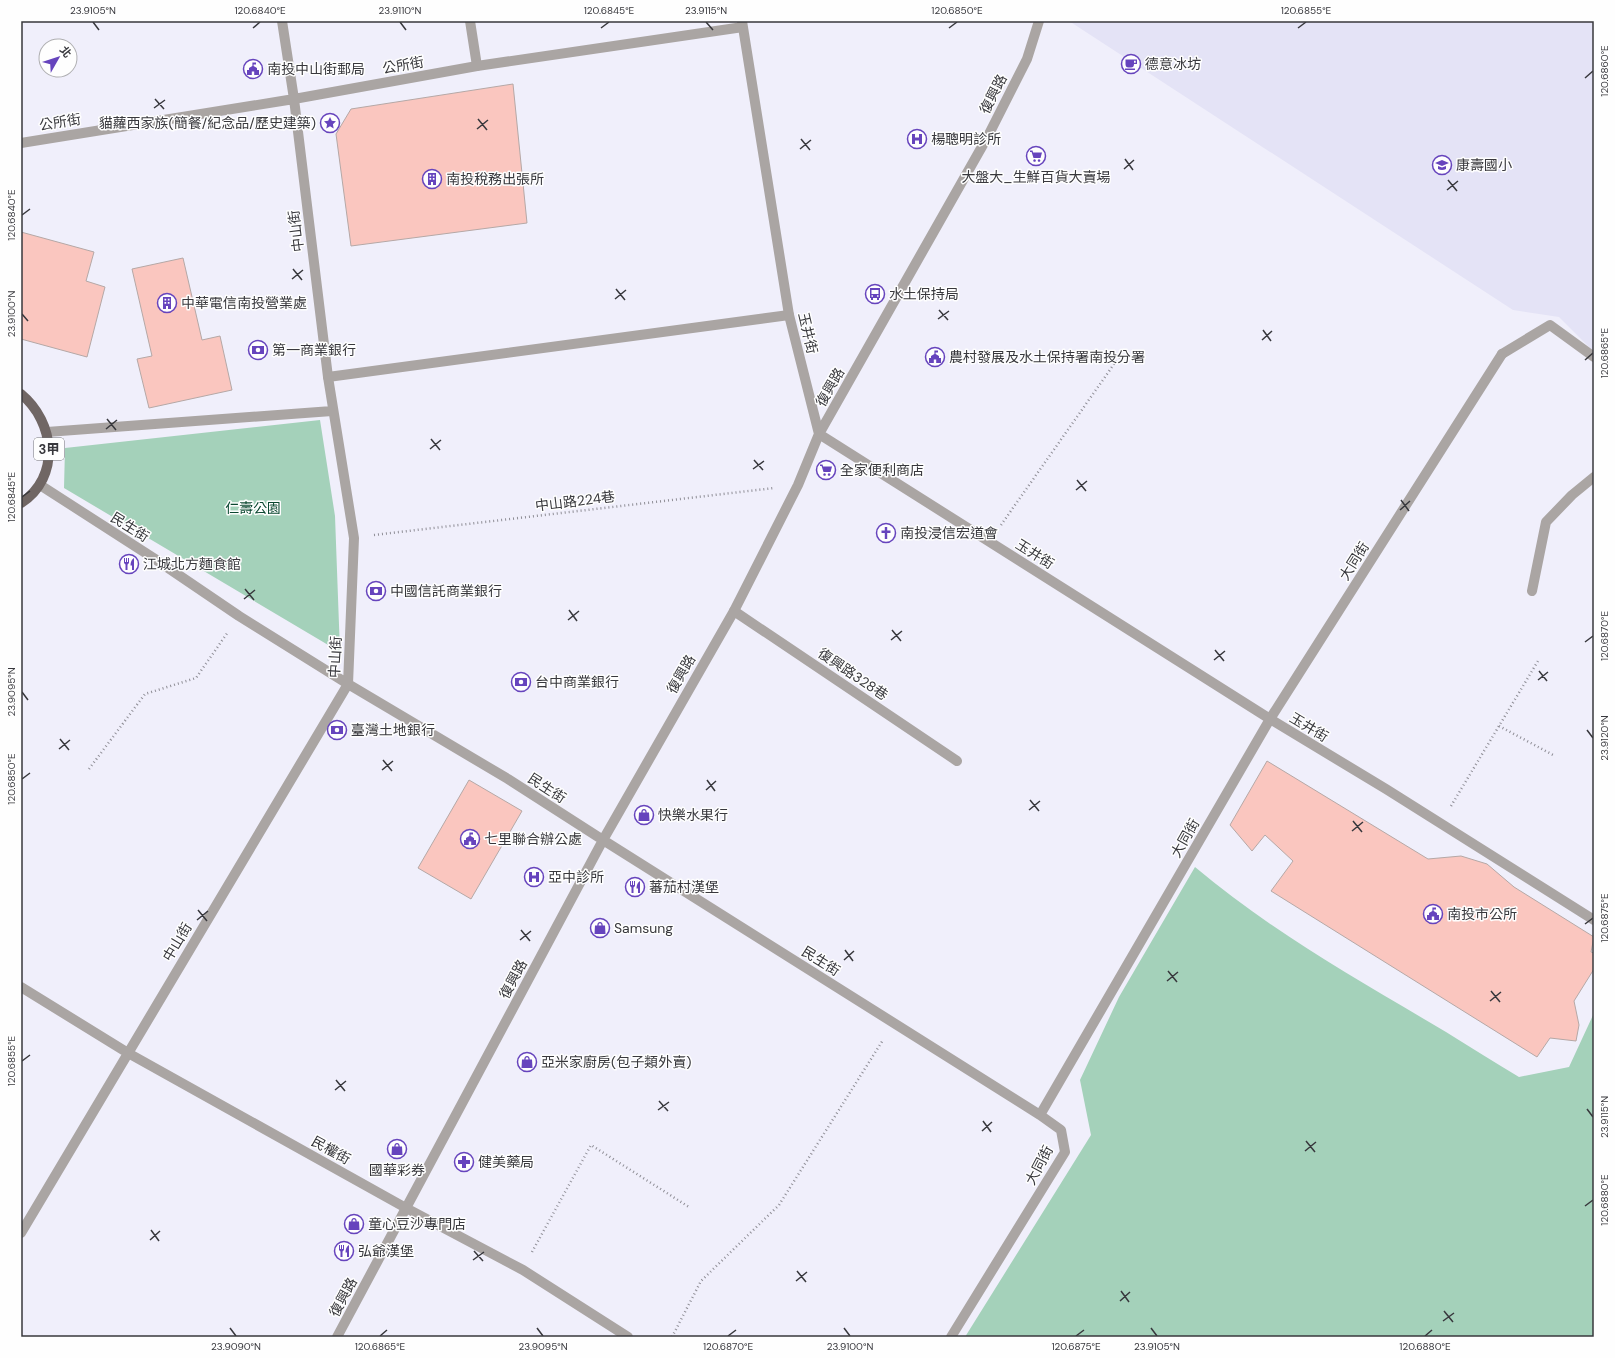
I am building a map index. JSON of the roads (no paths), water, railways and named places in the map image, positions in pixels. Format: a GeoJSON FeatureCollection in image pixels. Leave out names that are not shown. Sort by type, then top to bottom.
{"type":"FeatureCollection","features":[{"type":"Feature","properties":{"kind":"main road","name":"3甲"},"geometry":{"type":"LineString","coordinates":[[21,394],[38,411],[47,432],[49,450],[47,468],[40,485],[27,499],[21,503]]}},
{"type":"Feature","properties":{"kind":"street","name":"中山街"},"geometry":{"type":"LineString","coordinates":[[21,1234],[348,684],[354,538],[332,411],[294,99],[282,21]]}},
{"type":"Feature","properties":{"kind":"street"},"geometry":{"type":"LineString","coordinates":[[470,21],[477,66]]}},
{"type":"Feature","properties":{"kind":"street","name":"復興路"},"geometry":{"type":"LineString","coordinates":[[337,1337],[603,840],[734,611],[798,485],[819,434],[988,136],[1026,60],[1039,21]]}},
{"type":"Feature","properties":{"kind":"street","name":"公所街"},"geometry":{"type":"LineString","coordinates":[[21,143],[294,99],[477,66],[742,24]]}},
{"type":"Feature","properties":{"kind":"street","name":"玉井街"},"geometry":{"type":"LineString","coordinates":[[742,24],[789,315],[819,434],[1270,719],[1441,823],[1594,920]]}},
{"type":"Feature","properties":{"kind":"street"},"geometry":{"type":"LineString","coordinates":[[328,377],[789,315]]}},
{"type":"Feature","properties":{"kind":"street","name":"大同街"},"geometry":{"type":"LineString","coordinates":[[951,1337],[1065,1152],[1060,1130],[1040,1115],[1270,719],[1502,354],[1550,325],[1594,357]]}},
{"type":"Feature","properties":{"kind":"street"},"geometry":{"type":"LineString","coordinates":[[47,432],[332,411]]}},
{"type":"Feature","properties":{"kind":"street"},"geometry":{"type":"LineString","coordinates":[[1532,591],[1546,522],[1572,495],[1594,477]]}},
{"type":"Feature","properties":{"kind":"street","name":"民生街"},"geometry":{"type":"LineString","coordinates":[[40,485],[155,559],[239,616],[348,684],[508,779],[1040,1115]]}},
{"type":"Feature","properties":{"kind":"street","name":"復興路328巷"},"geometry":{"type":"LineString","coordinates":[[734,611],[957,761]]}},
{"type":"Feature","properties":{"kind":"street","name":"民權街"},"geometry":{"type":"LineString","coordinates":[[21,987],[128,1053],[406,1208],[522,1270],[628,1337]]}},
{"type":"Feature","properties":{"kind":"place","name":"德意冰坊"},"geometry":{"type":"Point","coordinates":[1131,64]}},
{"type":"Feature","properties":{"kind":"place","name":"南投中山街郵局"},"geometry":{"type":"Point","coordinates":[253,69]}},
{"type":"Feature","properties":{"kind":"place","name":"貓蘿西家族(簡餐/紀念品/歷史建築)"},"geometry":{"type":"Point","coordinates":[330,123]}},
{"type":"Feature","properties":{"kind":"place","name":"楊聰明診所"},"geometry":{"type":"Point","coordinates":[917,139]}},
{"type":"Feature","properties":{"kind":"place","name":"大盤大_生鮮百貨大賣場"},"geometry":{"type":"Point","coordinates":[1036,156]}},
{"type":"Feature","properties":{"kind":"place","name":"康壽國小"},"geometry":{"type":"Point","coordinates":[1442,165]}},
{"type":"Feature","properties":{"kind":"place","name":"南投稅務出張所"},"geometry":{"type":"Point","coordinates":[432,179]}},
{"type":"Feature","properties":{"kind":"place","name":"水土保持局"},"geometry":{"type":"Point","coordinates":[875,294]}},
{"type":"Feature","properties":{"kind":"place","name":"中華電信南投營業處"},"geometry":{"type":"Point","coordinates":[167,303]}},
{"type":"Feature","properties":{"kind":"place","name":"第一商業銀行"},"geometry":{"type":"Point","coordinates":[258,350]}},
{"type":"Feature","properties":{"kind":"place","name":"農村發展及水土保持署南投分署"},"geometry":{"type":"Point","coordinates":[935,357]}},
{"type":"Feature","properties":{"kind":"place","name":"全家便利商店"},"geometry":{"type":"Point","coordinates":[826,470]}},
{"type":"Feature","properties":{"kind":"place","name":"南投浸信宏道會"},"geometry":{"type":"Point","coordinates":[886,533]}},
{"type":"Feature","properties":{"kind":"place","name":"江城北方麵食館"},"geometry":{"type":"Point","coordinates":[129,564]}},
{"type":"Feature","properties":{"kind":"place","name":"中國信託商業銀行"},"geometry":{"type":"Point","coordinates":[376,591]}},
{"type":"Feature","properties":{"kind":"place","name":"台中商業銀行"},"geometry":{"type":"Point","coordinates":[521,682]}},
{"type":"Feature","properties":{"kind":"place","name":"臺灣土地銀行"},"geometry":{"type":"Point","coordinates":[337,730]}},
{"type":"Feature","properties":{"kind":"place","name":"快樂水果行"},"geometry":{"type":"Point","coordinates":[644,815]}},
{"type":"Feature","properties":{"kind":"place","name":"七里聯合辦公處"},"geometry":{"type":"Point","coordinates":[470,839]}},
{"type":"Feature","properties":{"kind":"place","name":"亞中診所"},"geometry":{"type":"Point","coordinates":[534,877]}},
{"type":"Feature","properties":{"kind":"place","name":"蕃茄村漢堡"},"geometry":{"type":"Point","coordinates":[635,887]}},
{"type":"Feature","properties":{"kind":"place","name":"南投市公所"},"geometry":{"type":"Point","coordinates":[1433,914]}},
{"type":"Feature","properties":{"kind":"place","name":"Samsung"},"geometry":{"type":"Point","coordinates":[600,928]}},
{"type":"Feature","properties":{"kind":"place","name":"亞米家廚房(包子類外賣)"},"geometry":{"type":"Point","coordinates":[527,1062]}},
{"type":"Feature","properties":{"kind":"place","name":"國華彩券"},"geometry":{"type":"Point","coordinates":[397,1149]}},
{"type":"Feature","properties":{"kind":"place","name":"健美藥局"},"geometry":{"type":"Point","coordinates":[464,1162]}},
{"type":"Feature","properties":{"kind":"place","name":"童心豆沙專門店"},"geometry":{"type":"Point","coordinates":[354,1224]}},
{"type":"Feature","properties":{"kind":"place","name":"弘爺漢堡"},"geometry":{"type":"Point","coordinates":[344,1251]}},
{"type":"Feature","properties":{"kind":"park label","name":"仁壽公園"},"geometry":{"type":"Point","coordinates":[253,508]}}]}
